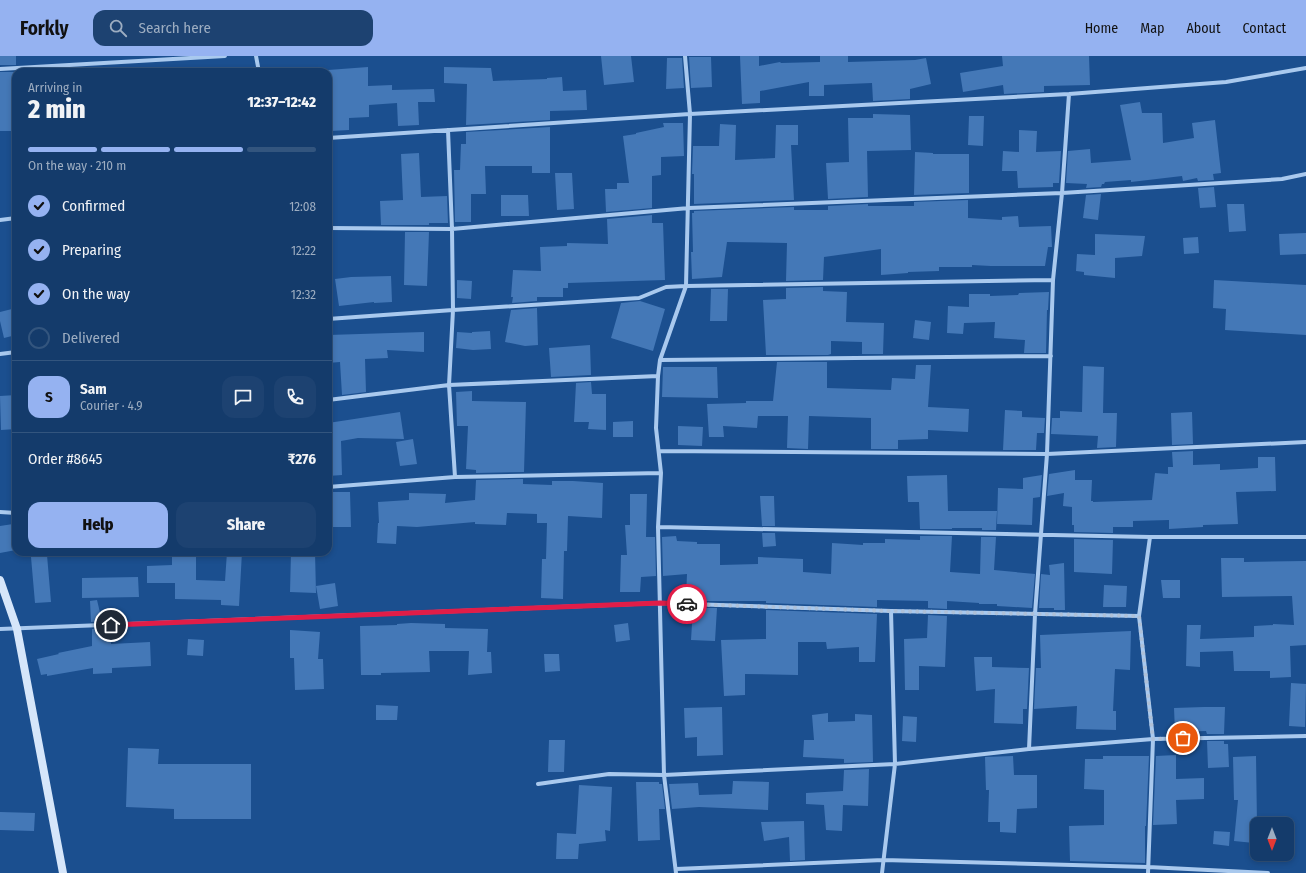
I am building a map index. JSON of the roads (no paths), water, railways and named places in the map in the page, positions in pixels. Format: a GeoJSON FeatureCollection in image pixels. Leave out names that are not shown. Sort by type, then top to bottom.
{"type":"FeatureCollection","features":[{"type":"Feature","properties":{"kind":"street"},"geometry":{"type":"LineString","coordinates":[[17,68],[225,56]]}},
{"type":"Feature","properties":{"kind":"street"},"geometry":{"type":"LineString","coordinates":[[256,56],[258,68]]}},
{"type":"Feature","properties":{"kind":"street"},"geometry":{"type":"LineString","coordinates":[[685,56],[690,114],[686,286],[660,360],[656,428],[661,473],[658,527],[664,775],[676,871],[883,860],[1148,867],[1268,873]]}},
{"type":"Feature","properties":{"kind":"street"},"geometry":{"type":"LineString","coordinates":[[0,69],[12,68]]}},
{"type":"Feature","properties":{"kind":"street"},"geometry":{"type":"LineString","coordinates":[[332,138],[690,114],[1069,94],[1226,82],[1306,68]]}},
{"type":"Feature","properties":{"kind":"street"},"geometry":{"type":"LineString","coordinates":[[1029,749],[1035,614],[1047,454],[1052,356],[1053,280],[1062,193],[1069,94]]}},
{"type":"Feature","properties":{"kind":"street"},"geometry":{"type":"LineString","coordinates":[[448,130],[452,229],[453,310],[449,385],[455,477]]}},
{"type":"Feature","properties":{"kind":"street"},"geometry":{"type":"LineString","coordinates":[[332,228],[452,229],[689,208],[1062,193],[1282,179],[1306,174]]}},
{"type":"Feature","properties":{"kind":"street"},"geometry":{"type":"LineString","coordinates":[[0,220],[12,218]]}},
{"type":"Feature","properties":{"kind":"street"},"geometry":{"type":"LineString","coordinates":[[332,319],[639,298],[666,287],[1053,280]]}},
{"type":"Feature","properties":{"kind":"street"},"geometry":{"type":"LineString","coordinates":[[0,354],[12,352]]}},
{"type":"Feature","properties":{"kind":"street"},"geometry":{"type":"LineString","coordinates":[[660,360],[1052,356]]}},
{"type":"Feature","properties":{"kind":"street"},"geometry":{"type":"LineString","coordinates":[[332,400],[449,385],[658,376]]}},
{"type":"Feature","properties":{"kind":"street"},"geometry":{"type":"LineString","coordinates":[[659,451],[1047,454],[1306,442]]}},
{"type":"Feature","properties":{"kind":"street"},"geometry":{"type":"LineString","coordinates":[[332,487],[455,477],[661,473]]}},
{"type":"Feature","properties":{"kind":"street"},"geometry":{"type":"LineString","coordinates":[[0,512],[12,513]]}},
{"type":"Feature","properties":{"kind":"street"},"geometry":{"type":"LineString","coordinates":[[658,527],[1041,536],[1306,537]]}},
{"type":"Feature","properties":{"kind":"street"},"geometry":{"type":"LineString","coordinates":[[1148,873],[1153,739],[1139,616],[1150,537]]}},
{"type":"Feature","properties":{"kind":"street"},"geometry":{"type":"LineString","coordinates":[[0,580],[17,629],[63,873]]}},
{"type":"Feature","properties":{"kind":"street"},"geometry":{"type":"LineString","coordinates":[[0,629],[660,603],[891,611],[1139,616]]}},
{"type":"Feature","properties":{"kind":"street"},"geometry":{"type":"LineString","coordinates":[[882,873],[895,764],[891,611]]}},
{"type":"Feature","properties":{"kind":"street"},"geometry":{"type":"LineString","coordinates":[[538,784],[609,774],[664,775],[895,764],[1029,749],[1153,739],[1306,736]]}}]}
